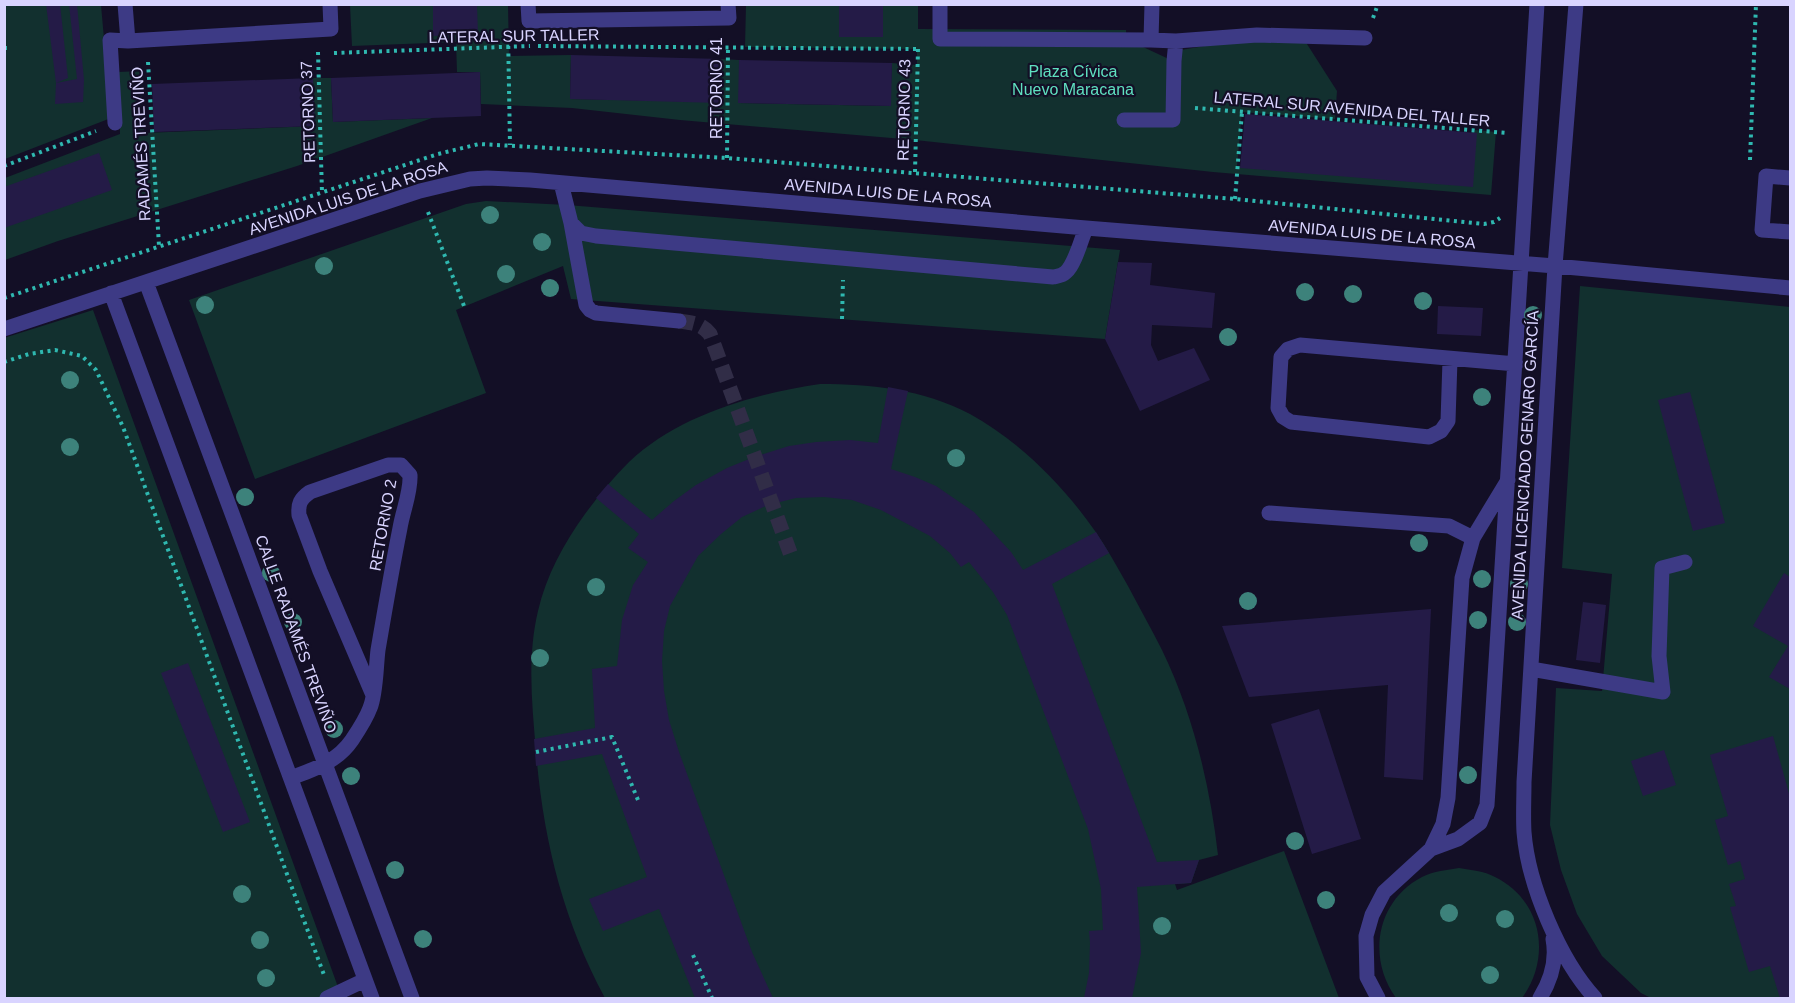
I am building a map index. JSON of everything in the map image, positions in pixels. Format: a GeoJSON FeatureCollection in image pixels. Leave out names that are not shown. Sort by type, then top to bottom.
{"type":"FeatureCollection","features":[{"type":"Feature","properties":{"kind":"street"},"geometry":{"type":"LineString","coordinates":[[125,4],[128,42]]}},
{"type":"Feature","properties":{"kind":"street"},"geometry":{"type":"LineString","coordinates":[[115,123],[110,40],[128,42],[324,30],[330,4]]}},
{"type":"Feature","properties":{"kind":"street"},"geometry":{"type":"LineString","coordinates":[[528,4],[529,21],[728,11]]}},
{"type":"Feature","properties":{"kind":"street"},"geometry":{"type":"LineString","coordinates":[[940,4],[940,39],[1176,41],[1257,35],[1365,38]]}},
{"type":"Feature","properties":{"kind":"street"},"geometry":{"type":"LineString","coordinates":[[1151,40],[1152,4]]}},
{"type":"Feature","properties":{"kind":"street","name":"AVENIDA LICENCIADO GENARO GARCÍA"},"geometry":{"type":"LineString","coordinates":[[1431,849],[1458,839],[1480,823],[1487,805],[1537,4]]}},
{"type":"Feature","properties":{"kind":"street","name":"AVENIDA LICENCIADO GENARO GARCÍA"},"geometry":{"type":"LineString","coordinates":[[1576,4],[1555,266],[1524,782],[1524,832],[1526,850],[1550,925],[1563,953],[1595,999]]}},
{"type":"Feature","properties":{"kind":"street"},"geometry":{"type":"LineString","coordinates":[[1124,120],[1173,120],[1176,41]]}},
{"type":"Feature","properties":{"kind":"street"},"geometry":{"type":"LineString","coordinates":[[1791,178],[1766,176],[1762,230],[1791,232]]}},
{"type":"Feature","properties":{"kind":"street","name":"AVENIDA LUIS DE LA ROSA"},"geometry":{"type":"LineString","coordinates":[[4,328],[420,191],[487,178],[1555,266],[1791,288]]}},
{"type":"Feature","properties":{"kind":"street"},"geometry":{"type":"LineString","coordinates":[[561,183],[586,305],[590,310],[596,313],[679,321]]}},
{"type":"Feature","properties":{"kind":"street"},"geometry":{"type":"LineString","coordinates":[[571,223],[581,233],[596,236],[1053,277],[1060,276],[1071,266],[1086,228]]}},
{"type":"Feature","properties":{"kind":"street","name":"CALLE RADAMÉS TREVIÑO"},"geometry":{"type":"LineString","coordinates":[[146,282],[412,999]]}},
{"type":"Feature","properties":{"kind":"street"},"geometry":{"type":"LineString","coordinates":[[111,294],[372,999]]}},
{"type":"Feature","properties":{"kind":"street"},"geometry":{"type":"LineString","coordinates":[[1450,360],[1448,421],[1441,431],[1429,437],[1291,422],[1283,417],[1278,408],[1281,357],[1288,349],[1300,345],[1516,364]]}},
{"type":"Feature","properties":{"kind":"street","name":"RETORNO 2"},"geometry":{"type":"LineString","coordinates":[[325,765],[351,742],[371,708],[373,695],[378,651],[397,544],[411,487],[410,475],[401,465],[388,465],[310,492],[302,497],[298,506],[299,515],[320,571],[373,695]]}},
{"type":"Feature","properties":{"kind":"street","name":"AVENIDA LICENCIADO GENARO GARCÍA"},"geometry":{"type":"LineString","coordinates":[[1378,999],[1367,977],[1366,936],[1372,915],[1384,892],[1431,849],[1443,824],[1448,798],[1462,578],[1473,538],[1509,477]]}},
{"type":"Feature","properties":{"kind":"street"},"geometry":{"type":"LineString","coordinates":[[1269,513],[1449,526],[1473,538]]}},
{"type":"Feature","properties":{"kind":"street"},"geometry":{"type":"LineString","coordinates":[[1532,669],[1663,692],[1659,656],[1662,568],[1684,562]]}},
{"type":"Feature","properties":{"kind":"street"},"geometry":{"type":"LineString","coordinates":[[291,777],[325,765]]}},
{"type":"Feature","properties":{"kind":"street","name":"AVENIDA LICENCIADO GENARO GARCÍA"},"geometry":{"type":"LineString","coordinates":[[1540,999],[1553,970],[1555,949],[1550,925]]}},
{"type":"Feature","properties":{"kind":"street"},"geometry":{"type":"LineString","coordinates":[[329,998],[365,980]]}},
{"type":"Feature","properties":{"kind":"path"},"geometry":{"type":"LineString","coordinates":[[1756,4],[1750,161],[1766,176]]}},
{"type":"Feature","properties":{"kind":"path","name":"RETORNO 41"},"geometry":{"type":"LineString","coordinates":[[727,158],[728,11]]}},
{"type":"Feature","properties":{"kind":"path"},"geometry":{"type":"LineString","coordinates":[[510,145],[508,20],[529,21]]}},
{"type":"Feature","properties":{"kind":"path","name":"RETORNO 37"},"geometry":{"type":"LineString","coordinates":[[322,193],[318,54],[324,30]]}},
{"type":"Feature","properties":{"kind":"path","name":"RETORNO 43"},"geometry":{"type":"LineString","coordinates":[[915,172],[918,49],[934,30],[940,39]]}},
{"type":"Feature","properties":{"kind":"path","name":"RADAMÉS TREVIÑO"},"geometry":{"type":"LineString","coordinates":[[147,40],[159,246]]}},
{"type":"Feature","properties":{"kind":"path","name":"LATERAL SUR TALLER"},"geometry":{"type":"LineString","coordinates":[[330,53],[508,46],[918,49]]}},
{"type":"Feature","properties":{"kind":"path"},"geometry":{"type":"LineString","coordinates":[[307,55],[318,54]]}},
{"type":"Feature","properties":{"kind":"path"},"geometry":{"type":"LineString","coordinates":[[112,66],[149,64]]}},
{"type":"Feature","properties":{"kind":"path","name":"LATERAL SUR AVENIDA DEL TALLER"},"geometry":{"type":"LineString","coordinates":[[1173,107],[1529,135]]}},
{"type":"Feature","properties":{"kind":"path"},"geometry":{"type":"LineString","coordinates":[[4,166],[115,123],[150,112]]}},
{"type":"Feature","properties":{"kind":"path"},"geometry":{"type":"LineString","coordinates":[[1235,199],[1242,112]]}},
{"type":"Feature","properties":{"kind":"path"},"geometry":{"type":"LineString","coordinates":[[427,208],[464,306]]}},
{"type":"Feature","properties":{"kind":"path"},"geometry":{"type":"LineString","coordinates":[[842,319],[844,258]]}},
{"type":"Feature","properties":{"kind":"path"},"geometry":{"type":"LineString","coordinates":[[4,362],[29,354],[55,350],[82,356],[96,370],[123,427],[329,998]]}},
{"type":"Feature","properties":{"kind":"path"},"geometry":{"type":"LineString","coordinates":[[536,752],[612,737],[638,800]]}},
{"type":"Feature","properties":{"kind":"path"},"geometry":{"type":"LineString","coordinates":[[693,955],[712,999]]}},
{"type":"Feature","properties":{"kind":"green space"},"geometry":{"type":"Polygon","coordinates":[[[5,5],[101,5],[111,118],[5,159],[5,5]]]}},
{"type":"Feature","properties":{"kind":"green space","name":"Plaza Cívica Nuevo Maracana"},"geometry":{"type":"Polygon","coordinates":[[[350,5],[508,5],[509,56],[571,55],[570,99],[720,102],[721,59],[739,60],[739,103],[890,106],[892,63],[917,65],[917,49],[745,47],[746,5],[918,5],[918,29],[1126,30],[1126,39],[1173,61],[1175,51],[1298,30],[1337,91],[1335,119],[1242,112],[1237,166],[1470,184],[1475,130],[1496,132],[1491,195],[1213,172],[915,140],[680,120],[572,108],[481,104],[480,72],[457,72],[456,42],[352,46],[350,5]]]}},
{"type":"Feature","properties":{"kind":"green space"},"geometry":{"type":"Polygon","coordinates":[[[141,71],[144,133],[314,126],[313,78],[331,78],[333,122],[432,118],[297,166],[58,241],[5,260],[5,178],[120,134],[118,72],[141,71]]]}},
{"type":"Feature","properties":{"kind":"green space"},"geometry":{"type":"Polygon","coordinates":[[[486,201],[567,205],[1120,250],[1105,339],[571,299],[563,266],[456,310],[486,393],[255,479],[189,300],[466,204],[486,201]]]}},
{"type":"Feature","properties":{"kind":"green space"},"geometry":{"type":"Polygon","coordinates":[[[1580,286],[1790,307],[1790,998],[1651,998],[1641,993],[1602,956],[1577,914],[1561,870],[1550,825],[1556,688],[1602,691],[1612,574],[1562,568],[1580,286]]]}},
{"type":"Feature","properties":{"kind":"green space"},"geometry":{"type":"Polygon","coordinates":[[[93,310],[342,998],[5,998],[4,338],[93,310]]]}},
{"type":"Feature","properties":{"kind":"green space"},"geometry":{"type":"Polygon","coordinates":[[[820,384],[859,385],[896,390],[934,399],[970,414],[1023,451],[1069,497],[1104,544],[1158,642],[1183,699],[1199,750],[1218,855],[1199,860],[1191,883],[1175,884],[1177,890],[1284,851],[1339,998],[605,998],[577,939],[557,878],[539,784],[531,663],[538,611],[546,585],[563,548],[585,514],[617,474],[649,446],[671,431],[718,409],[769,394],[820,384]]]}},
{"type":"Feature","properties":{"kind":"green space"},"geometry":{"type":"Polygon","coordinates":[[[1459,868],[1495,877],[1511,887],[1523,900],[1532,915],[1539,948],[1537,965],[1531,982],[1522,998],[1396,998],[1381,966],[1379,948],[1386,915],[1394,900],[1406,887],[1422,877],[1459,868]]]}},
{"type":"Feature","properties":{"kind":"building"},"geometry":{"type":"Polygon","coordinates":[[[46,4],[60,4],[68,78],[56,83],[46,4]]]}},
{"type":"Feature","properties":{"kind":"building"},"geometry":{"type":"Polygon","coordinates":[[[69,4],[77,4],[84,80],[83,102],[55,104],[56,83],[77,79],[69,4]]]}},
{"type":"Feature","properties":{"kind":"building"},"geometry":{"type":"Polygon","coordinates":[[[839,4],[883,4],[883,37],[839,37],[839,4]]]}},
{"type":"Feature","properties":{"kind":"building"},"geometry":{"type":"Polygon","coordinates":[[[433,5],[477,5],[478,34],[433,36],[433,5]]]}},
{"type":"Feature","properties":{"kind":"building"},"geometry":{"type":"Polygon","coordinates":[[[571,55],[721,59],[720,103],[570,99],[571,55]]]}},
{"type":"Feature","properties":{"kind":"building"},"geometry":{"type":"Polygon","coordinates":[[[739,60],[892,63],[891,106],[738,103],[739,60]]]}},
{"type":"Feature","properties":{"kind":"building"},"geometry":{"type":"Polygon","coordinates":[[[480,72],[481,116],[333,122],[331,78],[480,72]]]}},
{"type":"Feature","properties":{"kind":"building"},"geometry":{"type":"Polygon","coordinates":[[[313,78],[315,126],[154,132],[152,84],[313,78]]]}},
{"type":"Feature","properties":{"kind":"building"},"geometry":{"type":"Polygon","coordinates":[[[1245,114],[1477,133],[1473,187],[1240,168],[1245,114]]]}},
{"type":"Feature","properties":{"kind":"building"},"geometry":{"type":"Polygon","coordinates":[[[99,153],[112,190],[4,228],[4,187],[99,153]]]}},
{"type":"Feature","properties":{"kind":"building"},"geometry":{"type":"Polygon","coordinates":[[[1118,262],[1152,263],[1150,285],[1215,293],[1212,328],[1152,325],[1151,345],[1158,361],[1194,348],[1210,380],[1140,411],[1105,339],[1118,262]]]}},
{"type":"Feature","properties":{"kind":"building"},"geometry":{"type":"Polygon","coordinates":[[[1438,306],[1483,308],[1481,336],[1437,334],[1438,306]]]}},
{"type":"Feature","properties":{"kind":"building"},"geometry":{"type":"Polygon","coordinates":[[[888,387],[908,391],[891,469],[936,486],[974,512],[1011,552],[1023,570],[1096,532],[1109,553],[1052,584],[1157,862],[1199,860],[1191,883],[1137,887],[1141,953],[1132,998],[1084,998],[1089,973],[1089,931],[1103,930],[1101,889],[1088,829],[1007,615],[993,592],[969,562],[961,567],[950,553],[930,536],[881,510],[852,500],[824,497],[796,498],[768,505],[742,517],[698,556],[670,606],[664,631],[662,661],[669,720],[752,952],[773,998],[695,998],[659,909],[603,931],[589,899],[647,877],[602,754],[536,766],[534,739],[595,728],[592,669],[617,666],[622,620],[633,585],[648,562],[628,548],[639,534],[596,498],[608,484],[652,520],[696,485],[727,468],[754,457],[789,446],[816,442],[850,440],[878,443],[888,387]]]}},
{"type":"Feature","properties":{"kind":"building"},"geometry":{"type":"Polygon","coordinates":[[[1690,392],[1725,523],[1693,531],[1658,400],[1690,392]]]}},
{"type":"Feature","properties":{"kind":"building"},"geometry":{"type":"Polygon","coordinates":[[[1784,573],[1790,577],[1790,689],[1769,677],[1788,646],[1753,626],[1784,573]]]}},
{"type":"Feature","properties":{"kind":"building"},"geometry":{"type":"Polygon","coordinates":[[[1583,602],[1606,605],[1600,663],[1576,660],[1583,602]]]}},
{"type":"Feature","properties":{"kind":"building"},"geometry":{"type":"Polygon","coordinates":[[[1431,609],[1423,780],[1384,777],[1388,685],[1249,697],[1222,626],[1431,609]]]}},
{"type":"Feature","properties":{"kind":"building"},"geometry":{"type":"Polygon","coordinates":[[[188,663],[250,822],[223,832],[161,673],[188,663]]]}},
{"type":"Feature","properties":{"kind":"building"},"geometry":{"type":"Polygon","coordinates":[[[1319,709],[1361,839],[1312,854],[1271,724],[1319,709]]]}},
{"type":"Feature","properties":{"kind":"building"},"geometry":{"type":"Polygon","coordinates":[[[1773,736],[1790,797],[1790,998],[1780,998],[1770,966],[1749,972],[1730,907],[1736,906],[1729,884],[1745,879],[1740,861],[1728,865],[1715,820],[1728,816],[1710,755],[1773,736]]]}},
{"type":"Feature","properties":{"kind":"building"},"geometry":{"type":"Polygon","coordinates":[[[1664,750],[1676,785],[1643,796],[1631,761],[1664,750]]]}},
{"type":"Feature","properties":{"kind":"tunnel"},"geometry":{"type":"LineString","coordinates":[[679,321],[700,326],[710,334],[792,558]]}}]}
